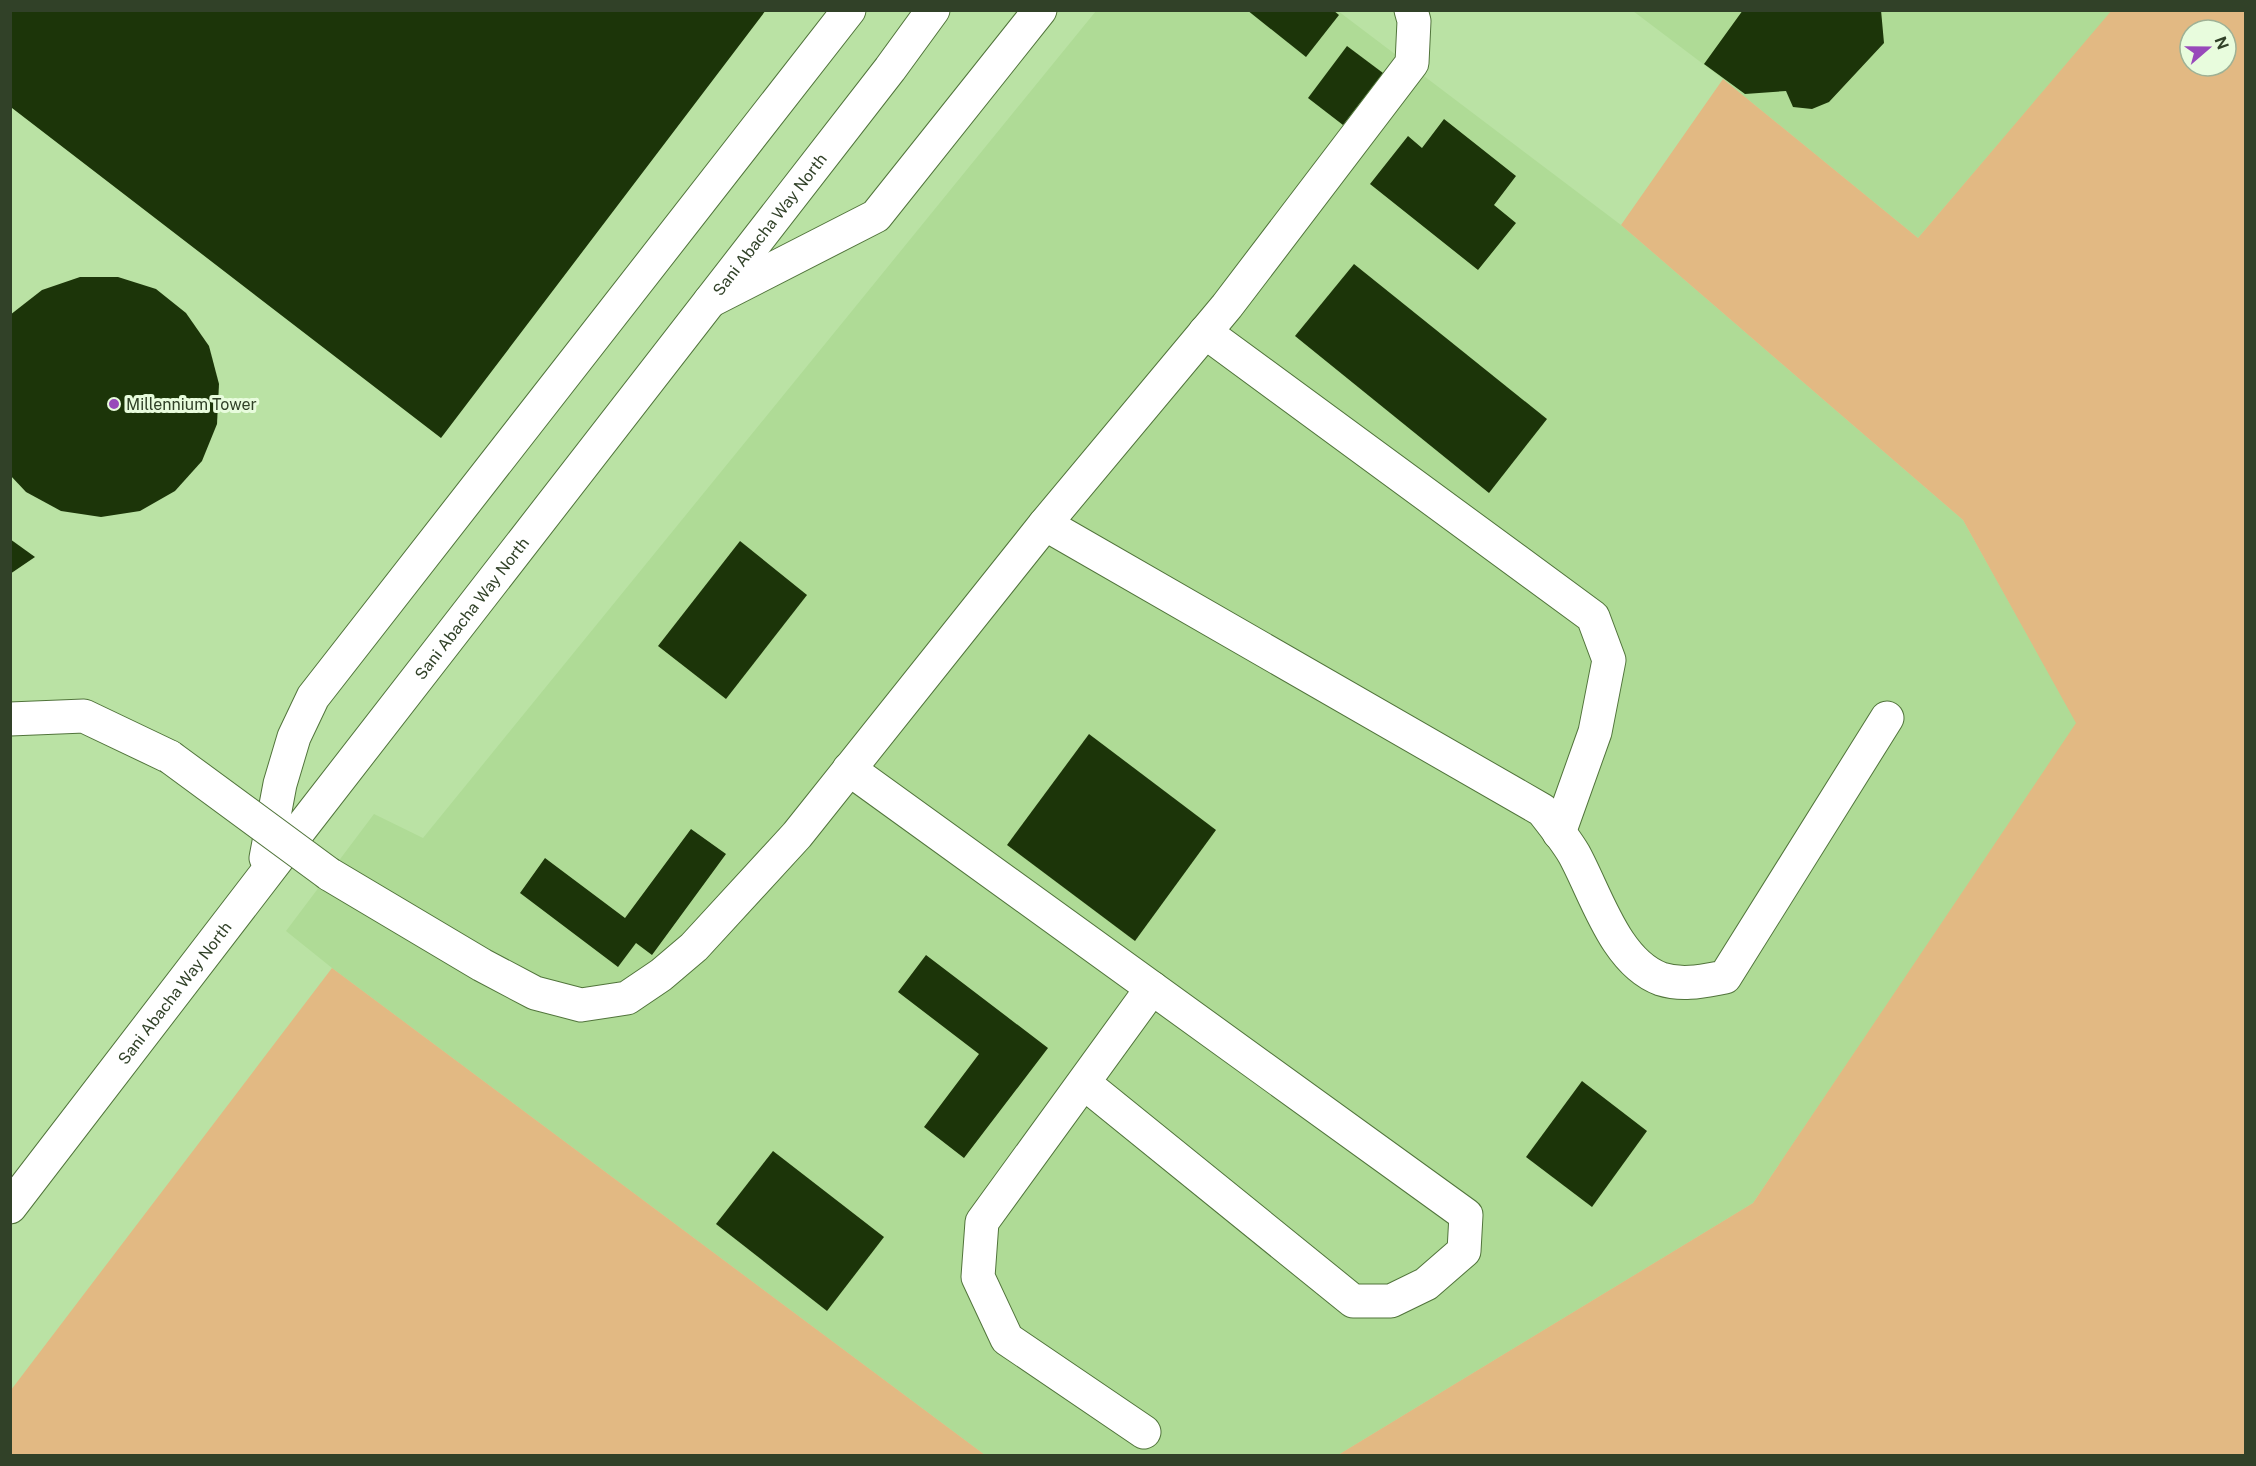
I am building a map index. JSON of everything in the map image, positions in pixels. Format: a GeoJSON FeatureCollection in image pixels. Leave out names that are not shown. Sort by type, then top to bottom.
{"type":"FeatureCollection","features":[{"type":"Feature","properties":{"kind":"main road"},"geometry":{"type":"LineString","coordinates":[[262,880],[280,784],[294,737],[313,697],[849,10]]}},
{"type":"Feature","properties":{"kind":"main road","name":"Sani Abacha Way North"},"geometry":{"type":"LineString","coordinates":[[10,1207],[890,69],[933,10]]}},
{"type":"Feature","properties":{"kind":"main road"},"geometry":{"type":"LineString","coordinates":[[710,301],[876,216],[1040,10]]}},
{"type":"Feature","properties":{"kind":"main road"},"geometry":{"type":"LineString","coordinates":[[10,719],[84,716],[170,757],[329,874],[482,965],[535,993],[581,1005],[627,998],[661,975],[694,947],[796,835],[1045,524],[1205,332],[1311,198],[1413,63],[1414,21],[1411,10]]}},
{"type":"Feature","properties":{"kind":"main road"},"geometry":{"type":"LineString","coordinates":[[1205,332],[1593,617],[1609,660],[1595,732],[1559,833]]}},
{"type":"Feature","properties":{"kind":"main road"},"geometry":{"type":"LineString","coordinates":[[1045,524],[1542,810],[1574,854],[1607,921],[1631,959],[1660,979],[1687,984],[1725,977],[1887,718]]}},
{"type":"Feature","properties":{"kind":"main road"},"geometry":{"type":"LineString","coordinates":[[849,769],[1466,1215],[1464,1251],[1426,1284],[1392,1301],[1353,1301],[1084,1083]]}},
{"type":"Feature","properties":{"kind":"main road"},"geometry":{"type":"LineString","coordinates":[[1144,1432],[1007,1339],[978,1277],[982,1222],[1152,988]]}},
{"type":"Feature","properties":{"kind":"shaded area"},"geometry":{"type":"Polygon","coordinates":[[[2112,10],[2245,11],[2245,1455],[1338,1455],[1753,1203],[2076,723],[1963,520],[1621,225],[1723,79],[1918,238],[2112,10]]]}},
{"type":"Feature","properties":{"kind":"shaded area"},"geometry":{"type":"Polygon","coordinates":[[[1096,11],[1338,11],[1621,225],[1963,520],[2077,723],[1753,1203],[1338,1455],[985,1455],[332,968],[286,931],[374,814],[423,838],[1096,11]]]}},
{"type":"Feature","properties":{"kind":"shaded area"},"geometry":{"type":"Polygon","coordinates":[[[1633,11],[2112,11],[1918,238],[1723,79],[1633,11]]]}},
{"type":"Feature","properties":{"kind":"shaded area"},"geometry":{"type":"Polygon","coordinates":[[[332,968],[985,1455],[11,1455],[11,1390],[332,968]]]}},
{"type":"Feature","properties":{"kind":"building"},"geometry":{"type":"Polygon","coordinates":[[[10,10],[766,10],[441,438],[12,108],[10,110],[10,10]]]}},
{"type":"Feature","properties":{"kind":"building"},"geometry":{"type":"Polygon","coordinates":[[[1247,10],[1333,10],[1339,15],[1306,57],[1247,10]]]}},
{"type":"Feature","properties":{"kind":"building"},"geometry":{"type":"Polygon","coordinates":[[[1743,10],[1881,10],[1884,43],[1829,102],[1812,109],[1793,107],[1786,91],[1745,94],[1704,64],[1743,10]]]}},
{"type":"Feature","properties":{"kind":"building"},"geometry":{"type":"Polygon","coordinates":[[[1347,46],[1383,73],[1343,125],[1308,98],[1347,46]]]}},
{"type":"Feature","properties":{"kind":"building"},"geometry":{"type":"Polygon","coordinates":[[[1444,119],[1516,176],[1494,205],[1516,223],[1478,270],[1370,184],[1408,136],[1422,148],[1444,119]]]}},
{"type":"Feature","properties":{"kind":"building"},"geometry":{"type":"Polygon","coordinates":[[[1354,264],[1547,419],[1489,493],[1295,336],[1354,264]]]}},
{"type":"Feature","properties":{"kind":"building","name":"Millennium Tower"},"geometry":{"type":"Polygon","coordinates":[[[80,277],[118,277],[156,289],[186,313],[209,346],[219,384],[217,424],[202,461],[175,491],[140,511],[101,517],[61,511],[26,492],[10,475],[10,315],[42,290],[80,277]]]}},
{"type":"Feature","properties":{"kind":"building"},"geometry":{"type":"Polygon","coordinates":[[[10,539],[35,557],[10,574],[10,539]]]}},
{"type":"Feature","properties":{"kind":"building"},"geometry":{"type":"Polygon","coordinates":[[[740,541],[807,595],[726,699],[658,646],[740,541]]]}},
{"type":"Feature","properties":{"kind":"building"},"geometry":{"type":"Polygon","coordinates":[[[1089,734],[1216,830],[1135,941],[1007,845],[1089,734]]]}},
{"type":"Feature","properties":{"kind":"building"},"geometry":{"type":"Polygon","coordinates":[[[691,829],[726,854],[652,955],[636,943],[618,967],[520,893],[545,858],[625,918],[691,829]]]}},
{"type":"Feature","properties":{"kind":"building"},"geometry":{"type":"Polygon","coordinates":[[[926,955],[1048,1048],[964,1158],[924,1127],[979,1054],[898,992],[926,955]]]}},
{"type":"Feature","properties":{"kind":"building"},"geometry":{"type":"Polygon","coordinates":[[[1582,1081],[1647,1131],[1592,1207],[1526,1157],[1582,1081]]]}},
{"type":"Feature","properties":{"kind":"building"},"geometry":{"type":"Polygon","coordinates":[[[773,1151],[884,1237],[827,1311],[716,1224],[773,1151]]]}},
{"type":"Feature","properties":{"kind":"place","name":"Millennium Tower"},"geometry":{"type":"Point","coordinates":[114,404]}}]}
